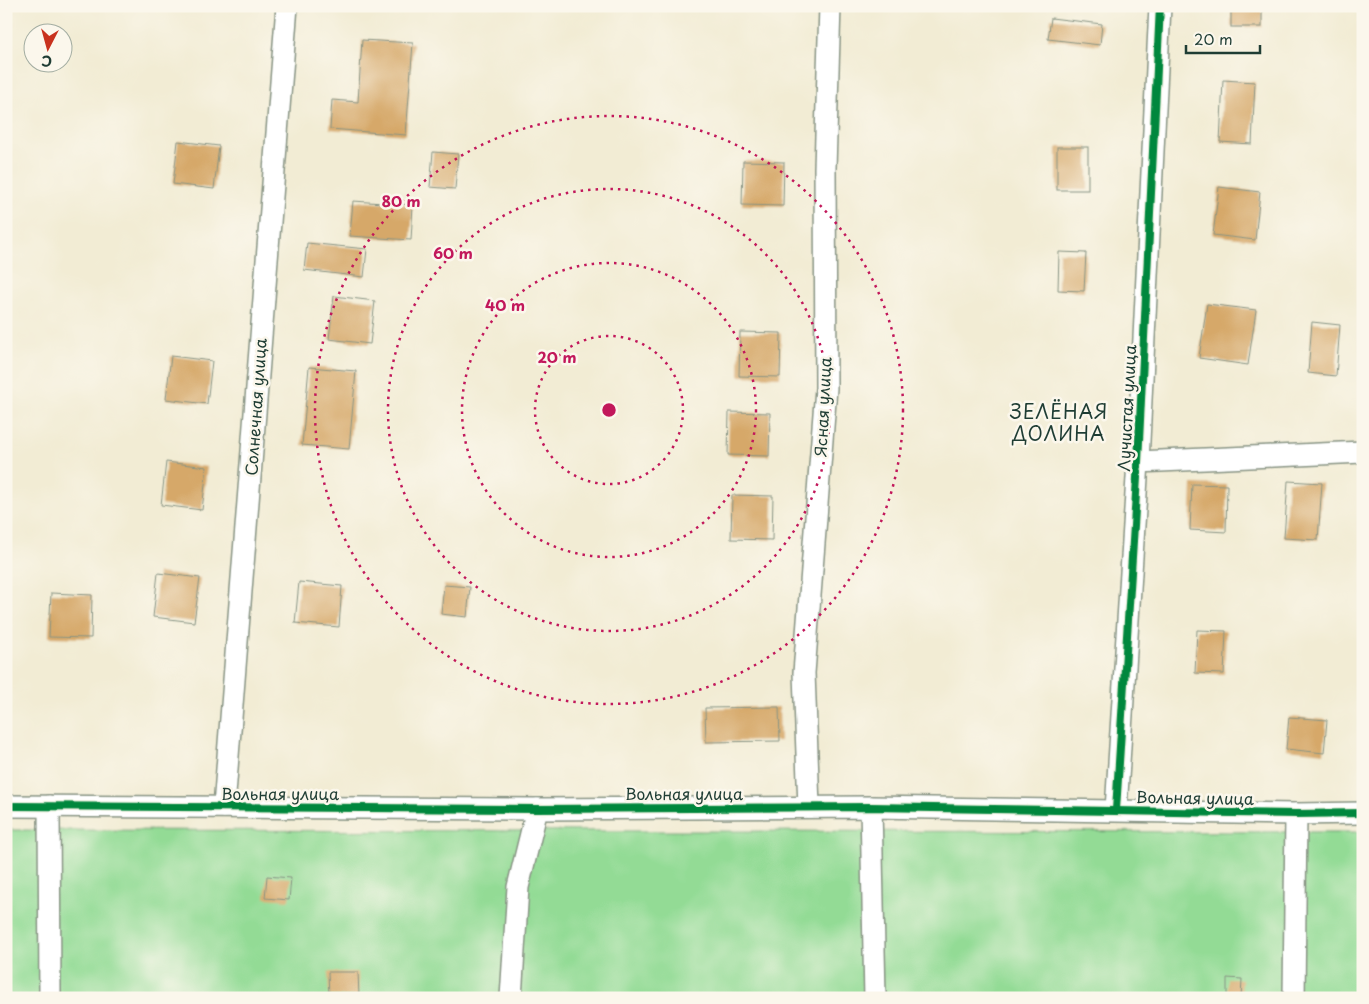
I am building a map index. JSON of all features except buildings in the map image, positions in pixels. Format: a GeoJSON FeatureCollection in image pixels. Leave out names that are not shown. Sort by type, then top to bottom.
{"type":"FeatureCollection","features":[{"type":"Feature","properties":{"kind":"street","name":"Солнечная улица"},"geometry":{"type":"LineString","coordinates":[[224,807],[287,6]]}},
{"type":"Feature","properties":{"kind":"street","name":"Ясная улица"},"geometry":{"type":"LineString","coordinates":[[809,807],[804,673],[826,388],[825,168],[830,6]]}},
{"type":"Feature","properties":{"kind":"street","name":"Лучистая улица"},"geometry":{"type":"LineString","coordinates":[[1116,810],[1138,462],[1160,6]]}},
{"type":"Feature","properties":{"kind":"street"},"geometry":{"type":"LineString","coordinates":[[1138,462],[1363,452]]}},
{"type":"Feature","properties":{"kind":"street","name":"Вольная улица"},"geometry":{"type":"LineString","coordinates":[[6,806],[537,809],[871,807],[1296,814],[1363,813]]}},
{"type":"Feature","properties":{"kind":"street"},"geometry":{"type":"LineString","coordinates":[[49,806],[50,998]]}},
{"type":"Feature","properties":{"kind":"street"},"geometry":{"type":"LineString","coordinates":[[871,807],[875,998]]}},
{"type":"Feature","properties":{"kind":"street"},"geometry":{"type":"LineString","coordinates":[[511,998],[518,887],[537,809]]}},
{"type":"Feature","properties":{"kind":"street"},"geometry":{"type":"LineString","coordinates":[[1294,998],[1296,814]]}},
{"type":"Feature","properties":{"kind":"green space"},"geometry":{"type":"Polygon","coordinates":[[[6,830],[1363,832],[1363,998],[6,998],[6,830]]]}},
{"type":"Feature","properties":{"kind":"cycle path"},"geometry":{"type":"LineString","coordinates":[[1116,810],[1138,462],[1160,6]]}},
{"type":"Feature","properties":{"kind":"cycle path"},"geometry":{"type":"LineString","coordinates":[[6,806],[537,809],[871,807],[1296,814],[1363,813]]}},
{"type":"Feature","properties":{"kind":"district","name":"ЗЕЛЁНАЯ ДОЛИНА"},"geometry":{"type":"Point","coordinates":[1059,423]}}]}
